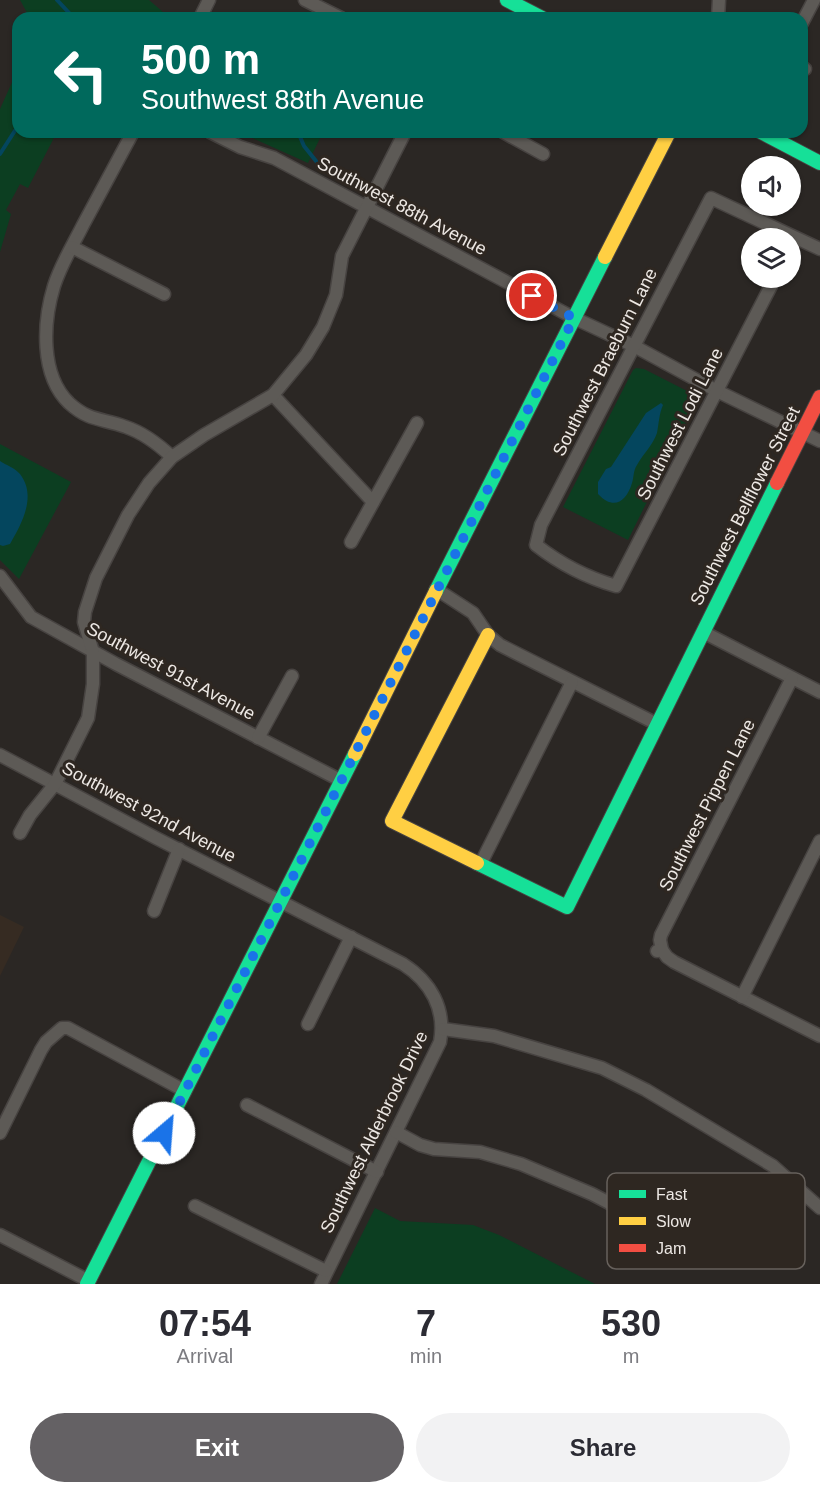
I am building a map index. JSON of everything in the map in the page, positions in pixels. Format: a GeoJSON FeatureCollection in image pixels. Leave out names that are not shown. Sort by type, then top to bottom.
{"type":"FeatureCollection","features":[{"type":"Feature","properties":{"kind":"street"},"geometry":{"type":"LineString","coordinates":[[305,0],[329,12]]}},
{"type":"Feature","properties":{"kind":"street"},"geometry":{"type":"LineString","coordinates":[[507,0],[530,12]]}},
{"type":"Feature","properties":{"kind":"street"},"geometry":{"type":"LineString","coordinates":[[129,138],[60,269],[47,315],[47,361],[57,389],[67,401],[88,417],[124,426],[148,437],[172,457]]}},
{"type":"Feature","properties":{"kind":"street","name":"Southwest 88th Avenue"},"geometry":{"type":"LineString","coordinates":[[222,138],[240,147],[274,158],[574,318],[820,441]]}},
{"type":"Feature","properties":{"kind":"street"},"geometry":{"type":"LineString","coordinates":[[20,833],[30,815],[55,784],[88,718],[93,684],[93,652],[84,622],[85,612],[96,578],[128,515],[149,483],[172,457],[273,395],[306,355],[323,327],[336,295],[342,256],[402,138]]}},
{"type":"Feature","properties":{"kind":"street"},"geometry":{"type":"LineString","coordinates":[[514,138],[543,154]]}},
{"type":"Feature","properties":{"kind":"street"},"geometry":{"type":"LineString","coordinates":[[0,1235],[88,1283],[436,589],[666,138]]}},
{"type":"Feature","properties":{"kind":"street"},"geometry":{"type":"LineString","coordinates":[[772,138],[820,163]]}},
{"type":"Feature","properties":{"kind":"street","name":"Southwest Braeburn Lane"},"geometry":{"type":"LineString","coordinates":[[616,586],[598,581],[549,555],[536,545],[542,525],[711,198],[766,228]]}},
{"type":"Feature","properties":{"kind":"street"},"geometry":{"type":"LineString","coordinates":[[801,245],[820,249]]}},
{"type":"Feature","properties":{"kind":"street"},"geometry":{"type":"LineString","coordinates":[[72,247],[164,294]]}},
{"type":"Feature","properties":{"kind":"street","name":"Southwest Lodi Lane"},"geometry":{"type":"LineString","coordinates":[[616,586],[771,288]]}},
{"type":"Feature","properties":{"kind":"street"},"geometry":{"type":"LineString","coordinates":[[273,395],[373,502]]}},
{"type":"Feature","properties":{"kind":"street","name":"Southwest Bellflower Street"},"geometry":{"type":"LineString","coordinates":[[657,724],[820,397]]}},
{"type":"Feature","properties":{"kind":"street"},"geometry":{"type":"LineString","coordinates":[[351,542],[417,423]]}},
{"type":"Feature","properties":{"kind":"street","name":"Southwest 91st Avenue"},"geometry":{"type":"LineString","coordinates":[[0,576],[31,617],[93,652],[340,780]]}},
{"type":"Feature","properties":{"kind":"street"},"geometry":{"type":"LineString","coordinates":[[436,589],[473,613],[488,634],[500,645],[657,724],[567,907],[392,821],[488,634]]}},
{"type":"Feature","properties":{"kind":"street"},"geometry":{"type":"LineString","coordinates":[[703,632],[820,692]]}},
{"type":"Feature","properties":{"kind":"street"},"geometry":{"type":"LineString","coordinates":[[258,738],[292,676]]}},
{"type":"Feature","properties":{"kind":"street","name":"Southwest Pippen Lane"},"geometry":{"type":"LineString","coordinates":[[741,997],[674,962],[659,951],[660,940],[792,678]]}},
{"type":"Feature","properties":{"kind":"street"},"geometry":{"type":"LineString","coordinates":[[480,865],[572,682]]}},
{"type":"Feature","properties":{"kind":"street","name":"Southwest 92nd Avenue"},"geometry":{"type":"LineString","coordinates":[[0,754],[281,901]]}},
{"type":"Feature","properties":{"kind":"street"},"geometry":{"type":"LineString","coordinates":[[820,842],[741,997],[820,1036]]}},
{"type":"Feature","properties":{"kind":"street"},"geometry":{"type":"LineString","coordinates":[[154,911],[180,849]]}},
{"type":"Feature","properties":{"kind":"street","name":"Southwest Alderbrook Drive"},"geometry":{"type":"LineString","coordinates":[[281,901],[403,964],[421,978],[434,995],[443,1029],[434,1056],[321,1284]]}},
{"type":"Feature","properties":{"kind":"street"},"geometry":{"type":"LineString","coordinates":[[308,1024],[351,938]]}},
{"type":"Feature","properties":{"kind":"street"},"geometry":{"type":"LineString","coordinates":[[0,1133],[46,1042],[62,1028],[68,1029],[185,1091]]}},
{"type":"Feature","properties":{"kind":"street"},"geometry":{"type":"LineString","coordinates":[[443,1029],[494,1036],[602,1068],[646,1090],[734,1141],[780,1173]]}},
{"type":"Feature","properties":{"kind":"street"},"geometry":{"type":"LineString","coordinates":[[247,1105],[376,1172]]}},
{"type":"Feature","properties":{"kind":"street"},"geometry":{"type":"LineString","coordinates":[[396,1132],[420,1145],[434,1149],[480,1152],[521,1164],[607,1202]]}},
{"type":"Feature","properties":{"kind":"street"},"geometry":{"type":"LineString","coordinates":[[805,1195],[820,1208]]}},
{"type":"Feature","properties":{"kind":"street"},"geometry":{"type":"LineString","coordinates":[[195,1206],[326,1271]]}},
{"type":"Feature","properties":{"kind":"shaded area"},"geometry":{"type":"Polygon","coordinates":[[[0,915],[24,927],[0,976],[0,915]]]}},
{"type":"Feature","properties":{"kind":"green space"},"geometry":{"type":"Polygon","coordinates":[[[20,0],[149,0],[163,12],[27,12],[20,0]]]}},
{"type":"Feature","properties":{"kind":"green space"},"geometry":{"type":"Polygon","coordinates":[[[12,82],[12,138],[54,138],[28,188],[20,184],[6,210],[11,214],[0,252],[0,109],[12,82]]]}},
{"type":"Feature","properties":{"kind":"green space"},"geometry":{"type":"Polygon","coordinates":[[[252,138],[320,138],[308,163],[252,138]]]}},
{"type":"Feature","properties":{"kind":"green space"},"geometry":{"type":"Polygon","coordinates":[[[636,368],[644,369],[691,393],[697,401],[628,540],[563,507],[636,368]]]}},
{"type":"Feature","properties":{"kind":"green space"},"geometry":{"type":"Polygon","coordinates":[[[0,444],[71,482],[19,579],[0,560],[0,444]]]}},
{"type":"Feature","properties":{"kind":"green space"},"geometry":{"type":"Polygon","coordinates":[[[375,1208],[400,1221],[473,1225],[499,1235],[595,1284],[337,1284],[375,1208]]]}},
{"type":"Feature","properties":{"kind":"water"},"geometry":{"type":"Polygon","coordinates":[[[661,403],[663,405],[657,433],[636,467],[629,490],[618,502],[609,502],[598,494],[598,482],[606,469],[611,467],[646,413],[661,403]]]}},
{"type":"Feature","properties":{"kind":"water"},"geometry":{"type":"Polygon","coordinates":[[[0,461],[20,474],[27,491],[23,518],[10,544],[3,546],[0,545],[0,461]]]}},
{"type":"Feature","properties":{"kind":"waterway"},"geometry":{"type":"LineString","coordinates":[[57,0],[68,12]]}},
{"type":"Feature","properties":{"kind":"waterway"},"geometry":{"type":"LineString","coordinates":[[0,154],[12,135]]}},
{"type":"Feature","properties":{"kind":"waterway"},"geometry":{"type":"LineString","coordinates":[[301,138],[320,166]]}},
{"type":"Feature","properties":{"kind":"traffic: fast"},"geometry":{"type":"LineString","coordinates":[[507,0],[530,12]]}},
{"type":"Feature","properties":{"kind":"traffic: fast"},"geometry":{"type":"LineString","coordinates":[[772,138],[820,163]]}},
{"type":"Feature","properties":{"kind":"traffic: fast"},"geometry":{"type":"LineString","coordinates":[[436,591],[605,257]]}},
{"type":"Feature","properties":{"kind":"traffic: fast"},"geometry":{"type":"LineString","coordinates":[[477,863],[567,907],[777,483]]}},
{"type":"Feature","properties":{"kind":"traffic: fast"},"geometry":{"type":"LineString","coordinates":[[87,1284],[355,754]]}},
{"type":"Feature","properties":{"kind":"traffic: slow"},"geometry":{"type":"LineString","coordinates":[[605,257],[666,138]]}},
{"type":"Feature","properties":{"kind":"traffic: slow"},"geometry":{"type":"LineString","coordinates":[[355,754],[436,591]]}},
{"type":"Feature","properties":{"kind":"traffic: slow"},"geometry":{"type":"LineString","coordinates":[[477,863],[392,821],[488,635]]}},
{"type":"Feature","properties":{"kind":"traffic: jam"},"geometry":{"type":"LineString","coordinates":[[777,483],[820,397]]}},
{"type":"Feature","properties":{"kind":"route"},"geometry":{"type":"LineString","coordinates":[[164,1133],[574,318],[532,296]]}}]}
